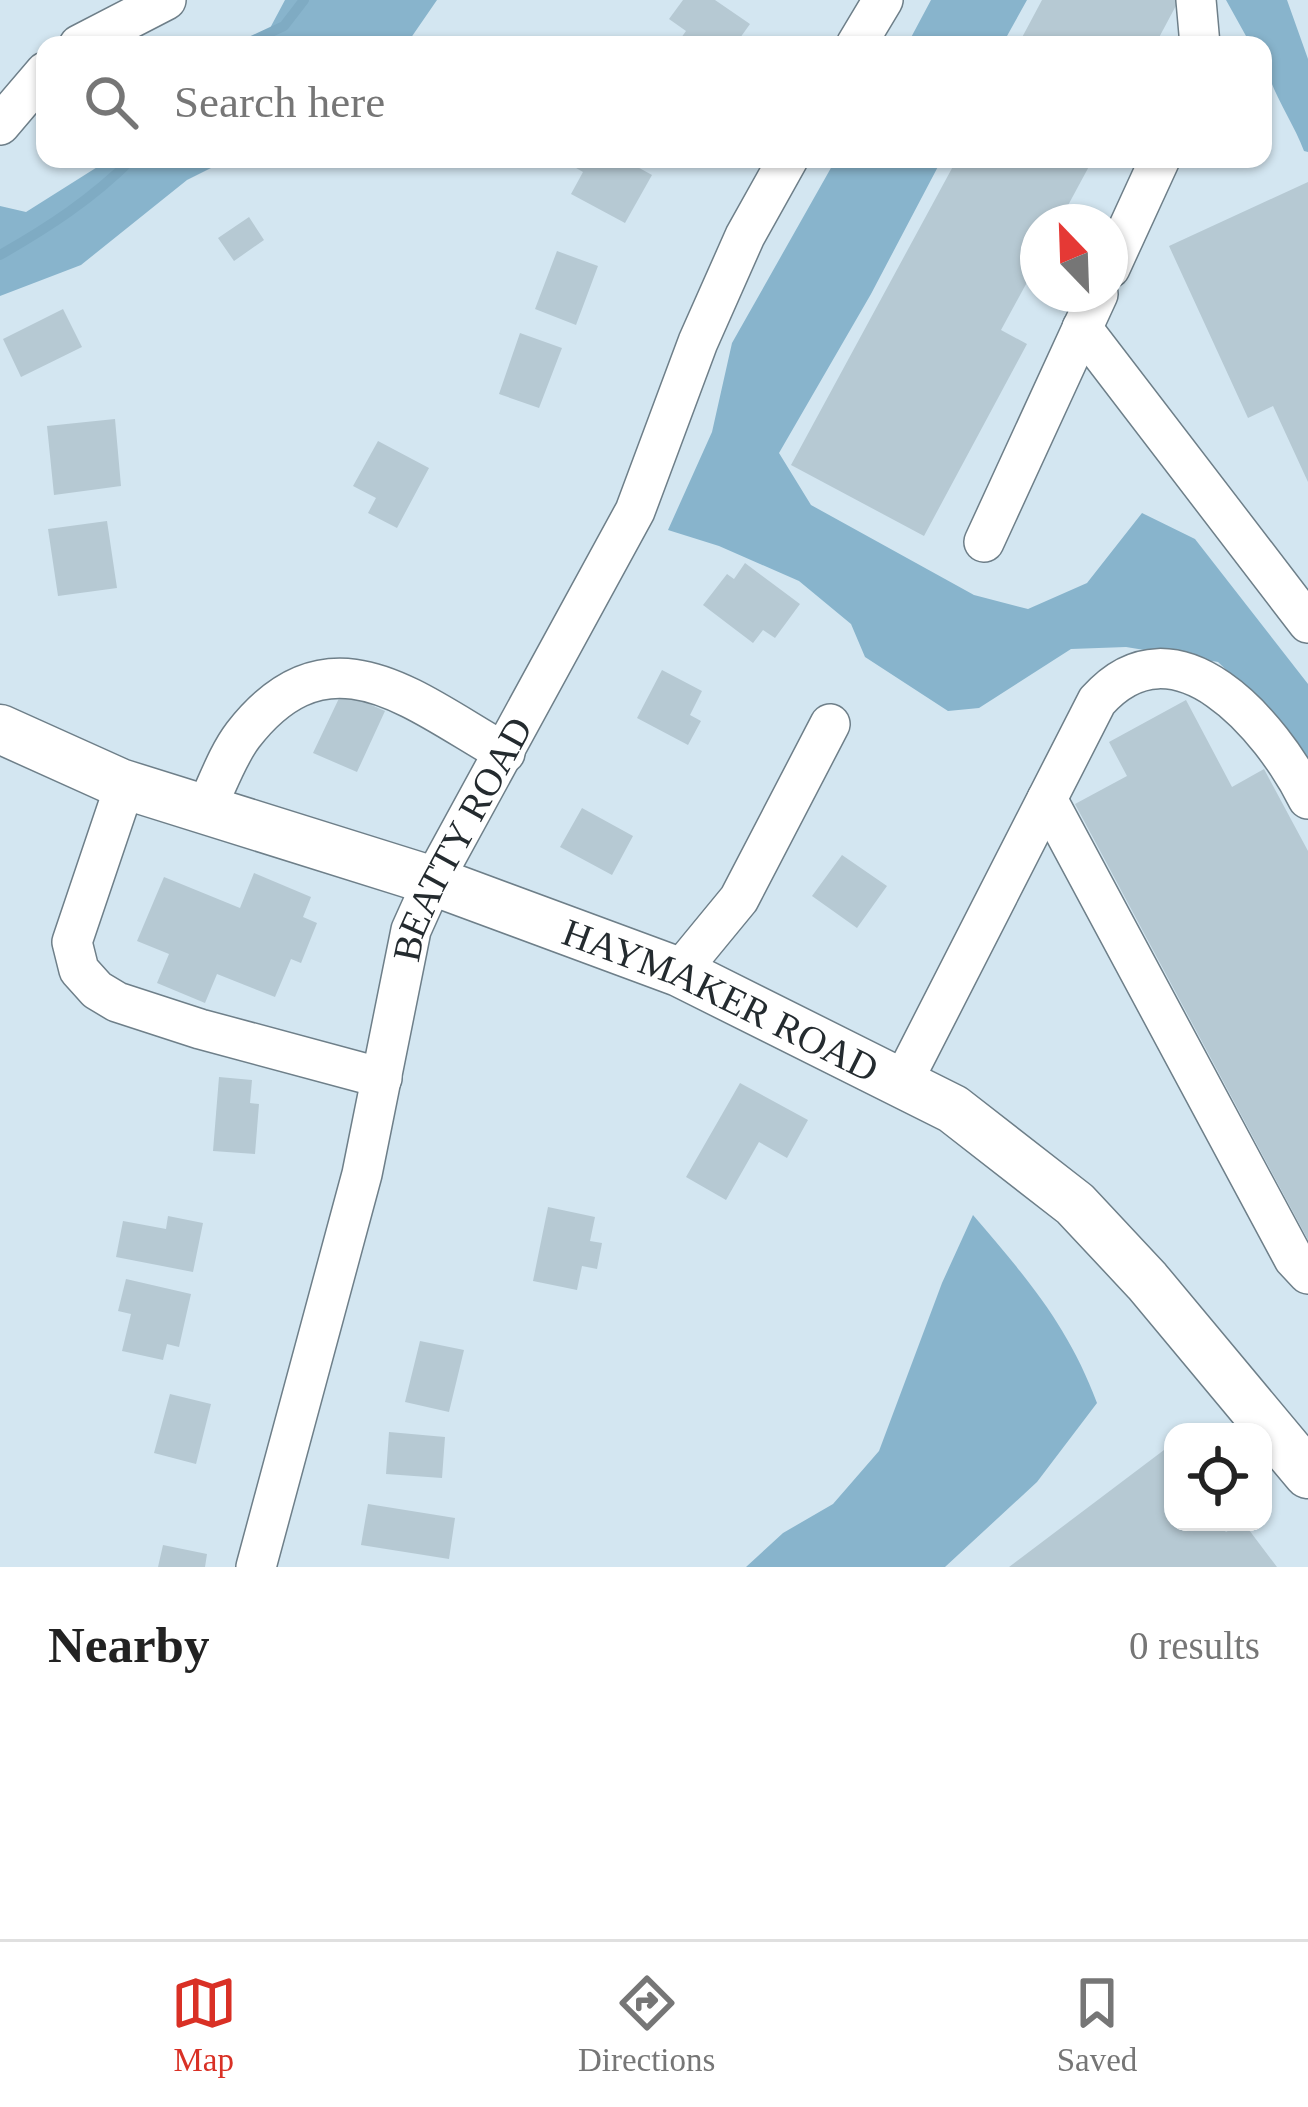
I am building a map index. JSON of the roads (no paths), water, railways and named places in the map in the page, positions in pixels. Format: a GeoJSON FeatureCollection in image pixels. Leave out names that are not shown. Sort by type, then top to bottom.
{"type":"FeatureCollection","features":[{"type":"Feature","properties":{"kind":"main road","name":"HAYMAKER ROAD"},"geometry":{"type":"LineString","coordinates":[[0,729],[125,785],[434,881],[679,972],[953,1109],[1075,1204],[1147,1281],[1308,1474]]}},
{"type":"Feature","properties":{"kind":"street"},"geometry":{"type":"LineString","coordinates":[[96,36],[166,0]]}},
{"type":"Feature","properties":{"kind":"street"},"geometry":{"type":"LineString","coordinates":[[861,36],[883,0]]}},
{"type":"Feature","properties":{"kind":"street"},"geometry":{"type":"LineString","coordinates":[[1196,0],[1199,36]]}},
{"type":"Feature","properties":{"kind":"street"},"geometry":{"type":"LineString","coordinates":[[0,125],[36,83]]}},
{"type":"Feature","properties":{"kind":"street","name":"BEATTY ROAD"},"geometry":{"type":"LineString","coordinates":[[256,1567],[356,1196],[411,931],[635,511],[698,342],[745,236],[783,168]]}},
{"type":"Feature","properties":{"kind":"street"},"geometry":{"type":"LineString","coordinates":[[1128,229],[1156,168]]}},
{"type":"Feature","properties":{"kind":"street"},"geometry":{"type":"LineString","coordinates":[[984,542],[1090,312]]}},
{"type":"Feature","properties":{"kind":"street"},"geometry":{"type":"LineString","coordinates":[[1091,312],[1308,623]]}},
{"type":"Feature","properties":{"kind":"street"},"geometry":{"type":"LineString","coordinates":[[902,1082],[1097,701],[1112,684],[1153,667],[1197,677],[1254,716],[1308,799]]}},
{"type":"Feature","properties":{"kind":"street"},"geometry":{"type":"LineString","coordinates":[[206,810],[241,737],[276,701],[319,678],[353,676],[394,691],[505,753]]}},
{"type":"Feature","properties":{"kind":"street"},"geometry":{"type":"LineString","coordinates":[[679,972],[740,899],[830,724]]}},
{"type":"Feature","properties":{"kind":"street"},"geometry":{"type":"LineString","coordinates":[[125,785],[72,943],[79,970],[97,990],[117,1002],[200,1030],[382,1078]]}},
{"type":"Feature","properties":{"kind":"street"},"geometry":{"type":"LineString","coordinates":[[1047,799],[1294,1259],[1308,1274]]}},
{"type":"Feature","properties":{"kind":"waterway"},"geometry":{"type":"LineString","coordinates":[[262,36],[284,26],[304,0]]}},
{"type":"Feature","properties":{"kind":"waterway"},"geometry":{"type":"LineString","coordinates":[[0,255],[69,212],[122,168]]}}]}
